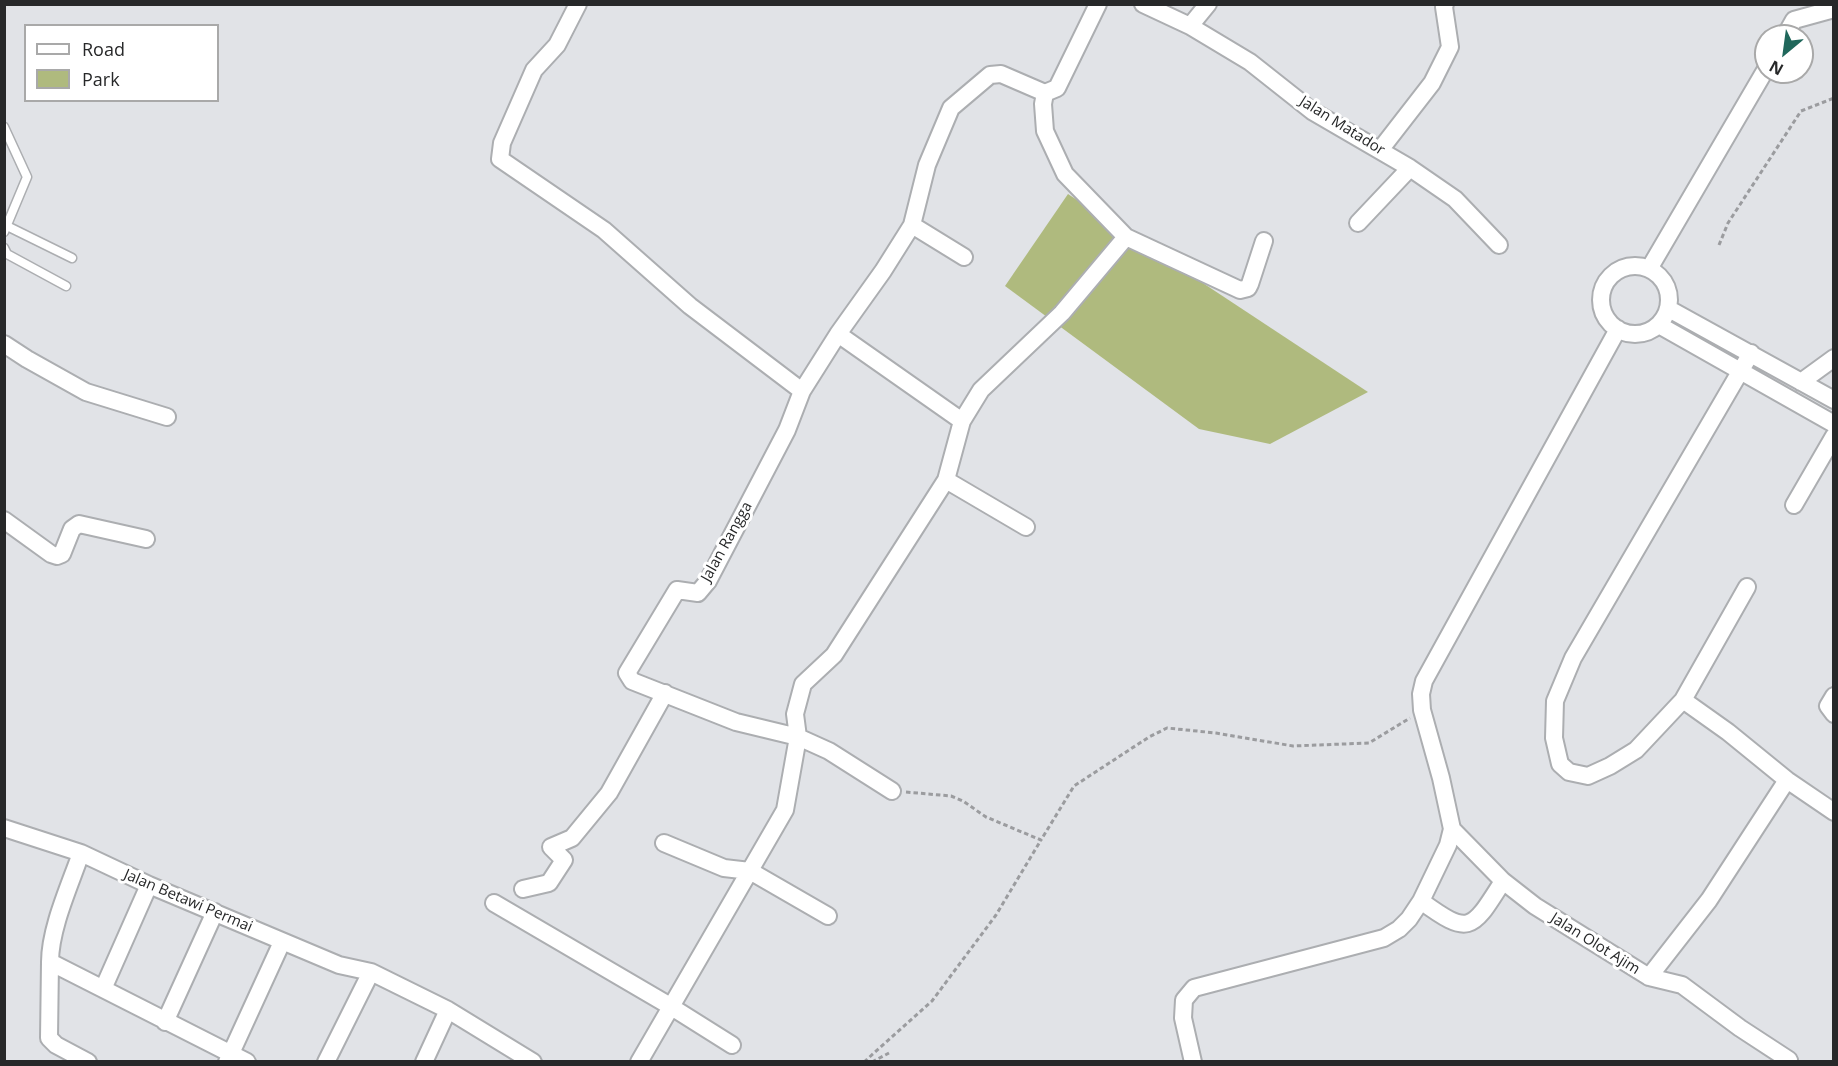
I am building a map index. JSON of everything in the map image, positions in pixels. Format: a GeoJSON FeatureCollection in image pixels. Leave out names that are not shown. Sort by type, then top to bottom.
{"type":"FeatureCollection","features":[{"type":"Feature","properties":{"kind":"street"},"geometry":{"type":"LineString","coordinates":[[578,4],[557,45],[534,70],[501,143],[500,159],[604,230],[690,306],[802,391],[912,225],[927,165],[951,108],[990,75],[1001,74],[1045,93],[1057,88],[1098,4]]}},
{"type":"Feature","properties":{"kind":"street","name":"Jalan Matador"},"geometry":{"type":"LineString","coordinates":[[1143,4],[1190,26],[1250,62],[1312,111],[1410,168],[1455,199],[1499,245]]}},
{"type":"Feature","properties":{"kind":"street"},"geometry":{"type":"LineString","coordinates":[[1190,26],[1208,4]]}},
{"type":"Feature","properties":{"kind":"street"},"geometry":{"type":"LineString","coordinates":[[1380,150],[1432,83],[1450,47],[1445,4]]}},
{"type":"Feature","properties":{"kind":"street"},"geometry":{"type":"LineString","coordinates":[[1792,24],[1794,20],[1833,9]]}},
{"type":"Feature","properties":{"kind":"street"},"geometry":{"type":"LineString","coordinates":[[1648,269],[1757,84]]}},
{"type":"Feature","properties":{"kind":"street"},"geometry":{"type":"LineString","coordinates":[[1045,93],[1043,104],[1045,131],[1065,174],[1126,237],[1240,290],[1248,288],[1264,242]]}},
{"type":"Feature","properties":{"kind":"street"},"geometry":{"type":"LineString","coordinates":[[1358,224],[1410,168]]}},
{"type":"Feature","properties":{"kind":"street"},"geometry":{"type":"LineString","coordinates":[[912,225],[964,256]]}},
{"type":"Feature","properties":{"kind":"street"},"geometry":{"type":"LineString","coordinates":[[639,1062],[785,810],[798,737],[795,714],[803,684],[834,655],[946,480],[962,421],[981,390],[1062,313],[1126,237]]}},
{"type":"Feature","properties":{"kind":"street"},"geometry":{"type":"LineString","coordinates":[[1624,268],[1648,269],[1661,279],[1669,293],[1669,309],[1659,325],[1646,333],[1632,334],[1618,329],[1608,321],[1603,309],[1602,297],[1605,285],[1613,275],[1624,268]]}},
{"type":"Feature","properties":{"kind":"street"},"geometry":{"type":"LineString","coordinates":[[1669,309],[1833,400]]}},
{"type":"Feature","properties":{"kind":"street"},"geometry":{"type":"LineString","coordinates":[[1659,325],[1833,424]]}},
{"type":"Feature","properties":{"kind":"street"},"geometry":{"type":"LineString","coordinates":[[1193,1062],[1182,1018],[1184,1000],[1194,988],[1384,939],[1409,919],[1421,901],[1448,845],[1452,829],[1441,778],[1422,710],[1421,694],[1431,665],[1618,329]]}},
{"type":"Feature","properties":{"kind":"street"},"geometry":{"type":"LineString","coordinates":[[838,334],[962,421]]}},
{"type":"Feature","properties":{"kind":"street"},"geometry":{"type":"LineString","coordinates":[[4,344],[86,392],[167,417]]}},
{"type":"Feature","properties":{"kind":"street"},"geometry":{"type":"LineString","coordinates":[[1747,587],[1683,700],[1636,750],[1588,776],[1569,772],[1560,764],[1554,738],[1555,701],[1572,658],[1751,353]]}},
{"type":"Feature","properties":{"kind":"street"},"geometry":{"type":"LineString","coordinates":[[1801,382],[1833,358]]}},
{"type":"Feature","properties":{"kind":"street","name":"Jalan Rangga"},"geometry":{"type":"LineString","coordinates":[[802,391],[787,430],[708,581],[698,593],[677,590],[627,673],[632,681],[736,722],[798,737],[829,751],[892,791]]}},
{"type":"Feature","properties":{"kind":"street"},"geometry":{"type":"LineString","coordinates":[[1794,505],[1833,436]]}},
{"type":"Feature","properties":{"kind":"street"},"geometry":{"type":"LineString","coordinates":[[946,480],[1026,527]]}},
{"type":"Feature","properties":{"kind":"street"},"geometry":{"type":"LineString","coordinates":[[4,520],[57,556],[62,554],[72,529],[79,524],[146,539]]}},
{"type":"Feature","properties":{"kind":"street"},"geometry":{"type":"LineString","coordinates":[[523,889],[549,883],[564,860],[551,847],[572,838],[609,793],[665,693]]}},
{"type":"Feature","properties":{"kind":"street"},"geometry":{"type":"LineString","coordinates":[[1833,696],[1828,706],[1833,714]]}},
{"type":"Feature","properties":{"kind":"street"},"geometry":{"type":"LineString","coordinates":[[1683,700],[1728,732],[1783,785],[1833,813]]}},
{"type":"Feature","properties":{"kind":"street","name":"Jalan Olot Ajim"},"geometry":{"type":"LineString","coordinates":[[1452,829],[1503,881],[1535,906],[1649,977],[1709,900],[1783,785]]}},
{"type":"Feature","properties":{"kind":"street","name":"Jalan Betawi Permai"},"geometry":{"type":"LineString","coordinates":[[4,828],[81,853],[149,885],[339,965],[371,972],[448,1010],[532,1062]]}},
{"type":"Feature","properties":{"kind":"street"},"geometry":{"type":"LineString","coordinates":[[664,843],[724,868],[750,871],[828,916]]}},
{"type":"Feature","properties":{"kind":"street"},"geometry":{"type":"LineString","coordinates":[[81,853],[50,951],[49,1038],[51,1042],[88,1062]]}},
{"type":"Feature","properties":{"kind":"street"},"geometry":{"type":"LineString","coordinates":[[1421,901],[1454,923],[1463,924],[1475,920],[1484,911],[1503,881]]}},
{"type":"Feature","properties":{"kind":"street"},"geometry":{"type":"LineString","coordinates":[[103,989],[149,885]]}},
{"type":"Feature","properties":{"kind":"street"},"geometry":{"type":"LineString","coordinates":[[494,903],[732,1045]]}},
{"type":"Feature","properties":{"kind":"street"},"geometry":{"type":"LineString","coordinates":[[165,1022],[215,912]]}},
{"type":"Feature","properties":{"kind":"street"},"geometry":{"type":"LineString","coordinates":[[229,1058],[282,942]]}},
{"type":"Feature","properties":{"kind":"street"},"geometry":{"type":"LineString","coordinates":[[50,962],[229,1058],[248,1062]]}},
{"type":"Feature","properties":{"kind":"street"},"geometry":{"type":"LineString","coordinates":[[326,1062],[371,972]]}},
{"type":"Feature","properties":{"kind":"street"},"geometry":{"type":"LineString","coordinates":[[1649,977],[1682,985],[1740,1028],[1789,1060]]}},
{"type":"Feature","properties":{"kind":"street"},"geometry":{"type":"LineString","coordinates":[[424,1062],[448,1010]]}},
{"type":"Feature","properties":{"kind":"lane"},"geometry":{"type":"LineString","coordinates":[[4,127],[27,177],[6,229],[72,258]]}},
{"type":"Feature","properties":{"kind":"lane"},"geometry":{"type":"LineString","coordinates":[[4,248],[7,254],[66,286]]}},
{"type":"Feature","properties":{"kind":"path"},"geometry":{"type":"LineString","coordinates":[[1719,245],[1728,223],[1801,111],[1833,98]]}},
{"type":"Feature","properties":{"kind":"path"},"geometry":{"type":"LineString","coordinates":[[864,1062],[932,1001],[996,915],[1074,786],[1149,737],[1167,728],[1216,733],[1293,746],[1369,743],[1422,710]]}},
{"type":"Feature","properties":{"kind":"path"},"geometry":{"type":"LineString","coordinates":[[892,791],[951,796],[987,817],[1041,840]]}},
{"type":"Feature","properties":{"kind":"path"},"geometry":{"type":"LineString","coordinates":[[872,1062],[889,1053]]}},
{"type":"Feature","properties":{"kind":"green space"},"geometry":{"type":"Polygon","coordinates":[[[1068,194],[1368,392],[1270,444],[1199,429],[1005,286],[1068,194]]]}}]}
